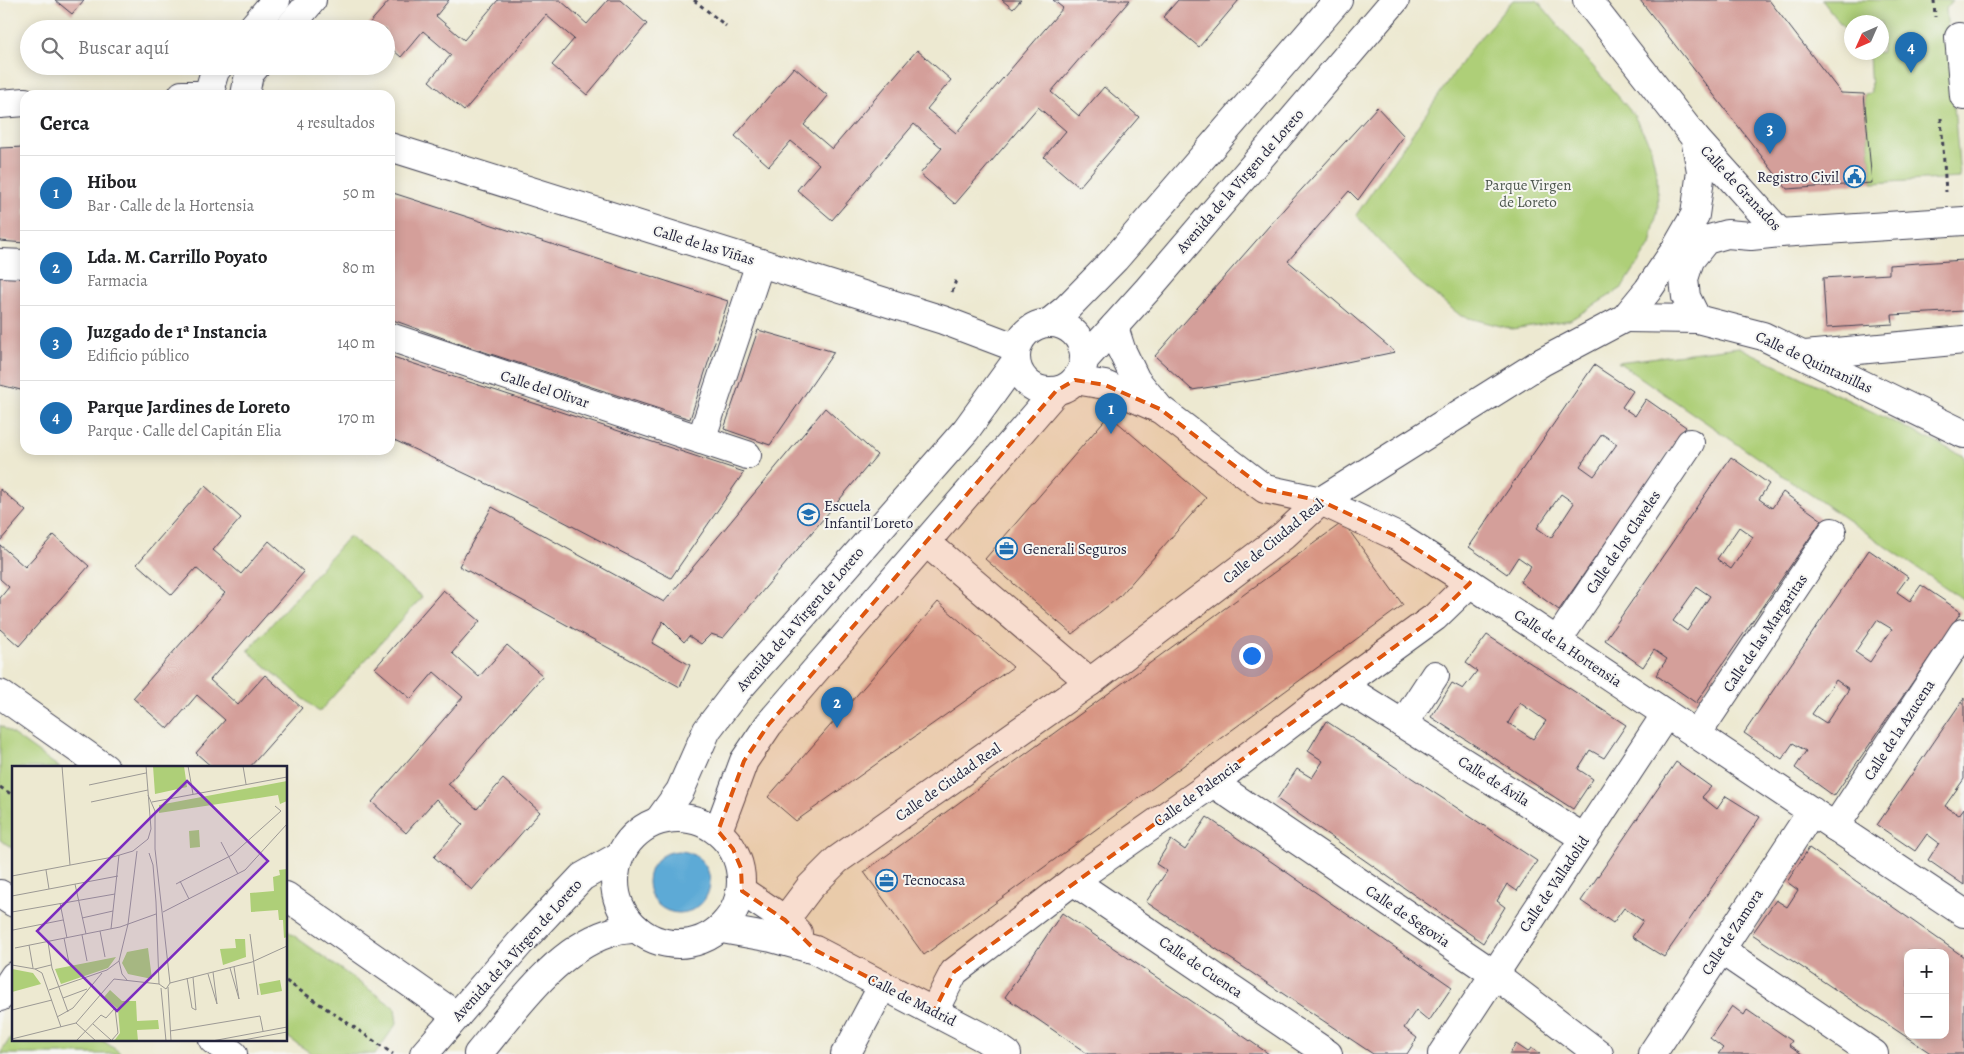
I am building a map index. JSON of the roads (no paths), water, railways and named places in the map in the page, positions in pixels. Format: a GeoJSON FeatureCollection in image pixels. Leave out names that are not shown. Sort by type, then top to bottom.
{"type":"FeatureCollection","features":[{"type":"Feature","properties":{"kind":"street"},"geometry":{"type":"LineString","coordinates":[[259,20],[276,0]]}},
{"type":"Feature","properties":{"kind":"street"},"geometry":{"type":"LineString","coordinates":[[295,20],[312,0]]}},
{"type":"Feature","properties":{"kind":"street","name":"Avenida de la Virgen de Loreto"},"geometry":{"type":"LineString","coordinates":[[659,820],[680,791],[707,730],[736,692],[966,430],[1016,354],[1022,338],[1029,330],[1039,324],[1050,322],[1066,309],[1115,259],[1338,0]]}},
{"type":"Feature","properties":{"kind":"street","name":"Avenida de la Virgen de Loreto"},"geometry":{"type":"LineString","coordinates":[[718,831],[744,761],[769,724],[927,542],[996,459],[1072,377],[1395,0]]}},
{"type":"Feature","properties":{"kind":"street","name":"Calle de Granados"},"geometry":{"type":"LineString","coordinates":[[1587,0],[1695,138],[1780,233],[1964,221]]}},
{"type":"Feature","properties":{"kind":"street"},"geometry":{"type":"LineString","coordinates":[[1962,35],[1964,96]]}},
{"type":"Feature","properties":{"kind":"street"},"geometry":{"type":"LineString","coordinates":[[204,90],[213,75]]}},
{"type":"Feature","properties":{"kind":"street"},"geometry":{"type":"LineString","coordinates":[[246,90],[249,75]]}},
{"type":"Feature","properties":{"kind":"street"},"geometry":{"type":"LineString","coordinates":[[0,104],[20,102]]}},
{"type":"Feature","properties":{"kind":"street","name":"Calle de Ciudad Real"},"geometry":{"type":"LineString","coordinates":[[785,920],[810,887],[837,860],[1090,682],[1282,536],[1321,501],[1542,362],[1625,318],[1654,282],[1695,215],[1701,171],[1695,138]]}},
{"type":"Feature","properties":{"kind":"street","name":"Calle de las Viñas"},"geometry":{"type":"LineString","coordinates":[[395,149],[944,320],[1016,354]]}},
{"type":"Feature","properties":{"kind":"street"},"geometry":{"type":"LineString","coordinates":[[1697,319],[1686,297],[1684,279],[1690,260],[1706,240],[1727,234],[1751,236],[1780,233]]}},
{"type":"Feature","properties":{"kind":"street"},"geometry":{"type":"LineString","coordinates":[[0,263],[20,264]]}},
{"type":"Feature","properties":{"kind":"street"},"geometry":{"type":"LineString","coordinates":[[700,440],[760,263]]}},
{"type":"Feature","properties":{"kind":"street","name":"Calle de Quintanillas"},"geometry":{"type":"LineString","coordinates":[[1625,318],[1697,319],[1763,336],[1964,434]]}},
{"type":"Feature","properties":{"kind":"street"},"geometry":{"type":"LineString","coordinates":[[1016,354],[1020,374],[1030,385],[1043,390],[1072,377],[1083,346],[1076,334],[1064,325],[1050,322]]}},
{"type":"Feature","properties":{"kind":"street","name":"Calle de la Hortensia"},"geometry":{"type":"LineString","coordinates":[[1114,327],[1121,349],[1136,380],[1160,409],[1265,489],[1321,501],[1398,537],[1470,583],[1964,913]]}},
{"type":"Feature","properties":{"kind":"street","name":"Calle del Olivar"},"geometry":{"type":"LineString","coordinates":[[395,339],[747,455]]}},
{"type":"Feature","properties":{"kind":"street"},"geometry":{"type":"LineString","coordinates":[[1804,355],[1964,340]]}},
{"type":"Feature","properties":{"kind":"street","name":"Calle de la Hortensia"},"geometry":{"type":"LineString","coordinates":[[1072,377],[1105,363],[1136,380]]}},
{"type":"Feature","properties":{"kind":"street","name":"Calle de la Hortensia"},"geometry":{"type":"LineString","coordinates":[[1072,377],[1105,385],[1160,409]]}},
{"type":"Feature","properties":{"kind":"street","name":"Calle de los Claveles"},"geometry":{"type":"LineString","coordinates":[[1557,641],[1690,442]]}},
{"type":"Feature","properties":{"kind":"street","name":"Calle de las Margaritas"},"geometry":{"type":"LineString","coordinates":[[1697,734],[1832,532]]}},
{"type":"Feature","properties":{"kind":"street"},"geometry":{"type":"LineString","coordinates":[[927,542],[1090,682]]}},
{"type":"Feature","properties":{"kind":"street","name":"Calle de Palencia"},"geometry":{"type":"LineString","coordinates":[[934,1011],[954,972],[1073,881],[1213,783],[1341,685],[1435,617],[1470,583]]}},
{"type":"Feature","properties":{"kind":"street","name":"Calle de la Azucena"},"geometry":{"type":"LineString","coordinates":[[1835,827],[1963,633]]}},
{"type":"Feature","properties":{"kind":"street"},"geometry":{"type":"LineString","coordinates":[[1403,724],[1435,676]]}},
{"type":"Feature","properties":{"kind":"street","name":"Calle de Ávila"},"geometry":{"type":"LineString","coordinates":[[1341,685],[1584,838]]}},
{"type":"Feature","properties":{"kind":"street"},"geometry":{"type":"LineString","coordinates":[[0,694],[102,766]]}},
{"type":"Feature","properties":{"kind":"street","name":"Calle de Valladolid"},"geometry":{"type":"LineString","coordinates":[[1442,1054],[1666,714]]}},
{"type":"Feature","properties":{"kind":"street","name":"Calle de Segovia"},"geometry":{"type":"LineString","coordinates":[[1213,783],[1494,974],[1599,1054]]}},
{"type":"Feature","properties":{"kind":"street","name":"Calle de Zamora"},"geometry":{"type":"LineString","coordinates":[[1652,1054],[1812,811]]}},
{"type":"Feature","properties":{"kind":"street"},"geometry":{"type":"LineString","coordinates":[[679,818],[699,821],[718,831],[733,849],[741,868],[742,892],[734,913],[722,929],[702,941],[677,945],[655,941],[636,928],[624,914],[616,894],[615,874],[620,856],[629,841],[644,827],[659,820],[679,818]]}},
{"type":"Feature","properties":{"kind":"street","name":"Avenida de la Virgen de Loreto"},"geometry":{"type":"LineString","coordinates":[[424,1054],[520,943],[582,877],[620,856]]}},
{"type":"Feature","properties":{"kind":"street","name":"Calle de Cuenca"},"geometry":{"type":"LineString","coordinates":[[1073,881],[1328,1054]]}},
{"type":"Feature","properties":{"kind":"street","name":"Calle de Madrid"},"geometry":{"type":"LineString","coordinates":[[742,892],[785,920],[815,950]]}},
{"type":"Feature","properties":{"kind":"street"},"geometry":{"type":"LineString","coordinates":[[0,894],[12,902]]}},
{"type":"Feature","properties":{"kind":"street"},"geometry":{"type":"LineString","coordinates":[[288,897],[457,1016]]}},
{"type":"Feature","properties":{"kind":"street"},"geometry":{"type":"LineString","coordinates":[[478,1054],[548,973],[577,948],[610,933],[636,928]]}},
{"type":"Feature","properties":{"kind":"street","name":"Calle de Madrid"},"geometry":{"type":"LineString","coordinates":[[722,929],[772,938],[815,950],[984,1038],[1007,1054]]}},
{"type":"Feature","properties":{"kind":"street"},"geometry":{"type":"LineString","coordinates":[[1721,950],[1874,1054]]}},
{"type":"Feature","properties":{"kind":"street"},"geometry":{"type":"LineString","coordinates":[[0,997],[12,979]]}},
{"type":"Feature","properties":{"kind":"street"},"geometry":{"type":"LineString","coordinates":[[845,1054],[883,985]]}},
{"type":"Feature","properties":{"kind":"street"},"geometry":{"type":"LineString","coordinates":[[216,1042],[233,1054]]}},
{"type":"Feature","properties":{"kind":"water"},"geometry":{"type":"Polygon","coordinates":[[[673,851],[685,851],[701,860],[708,870],[710,882],[708,894],[701,904],[685,913],[673,913],[662,908],[653,899],[648,888],[648,876],[653,865],[662,856],[673,851]]]}},
{"type":"Feature","properties":{"kind":"place","name":"Parque Jardines de Loreto"},"geometry":{"type":"Point","coordinates":[1911,73]}},
{"type":"Feature","properties":{"kind":"place","name":"Juzgado de 1ª Instancia"},"geometry":{"type":"Point","coordinates":[1770,154]}},
{"type":"Feature","properties":{"kind":"place","name":"Registro Civil"},"geometry":{"type":"Point","coordinates":[1855,177]}},
{"type":"Feature","properties":{"kind":"place","name":"Hibou"},"geometry":{"type":"Point","coordinates":[1111,434]}},
{"type":"Feature","properties":{"kind":"place","name":"Escuela Infantil Loreto"},"geometry":{"type":"Point","coordinates":[808,515]}},
{"type":"Feature","properties":{"kind":"place","name":"Generali Seguros"},"geometry":{"type":"Point","coordinates":[1007,549]}},
{"type":"Feature","properties":{"kind":"place","name":"Lda. M. Carrillo Poyato"},"geometry":{"type":"Point","coordinates":[837,728]}},
{"type":"Feature","properties":{"kind":"place","name":"Tecnocasa"},"geometry":{"type":"Point","coordinates":[887,880]}},
{"type":"Feature","properties":{"kind":"park label","name":"Parque Virgen de Loreto"},"geometry":{"type":"Point","coordinates":[1528,194]}}]}
